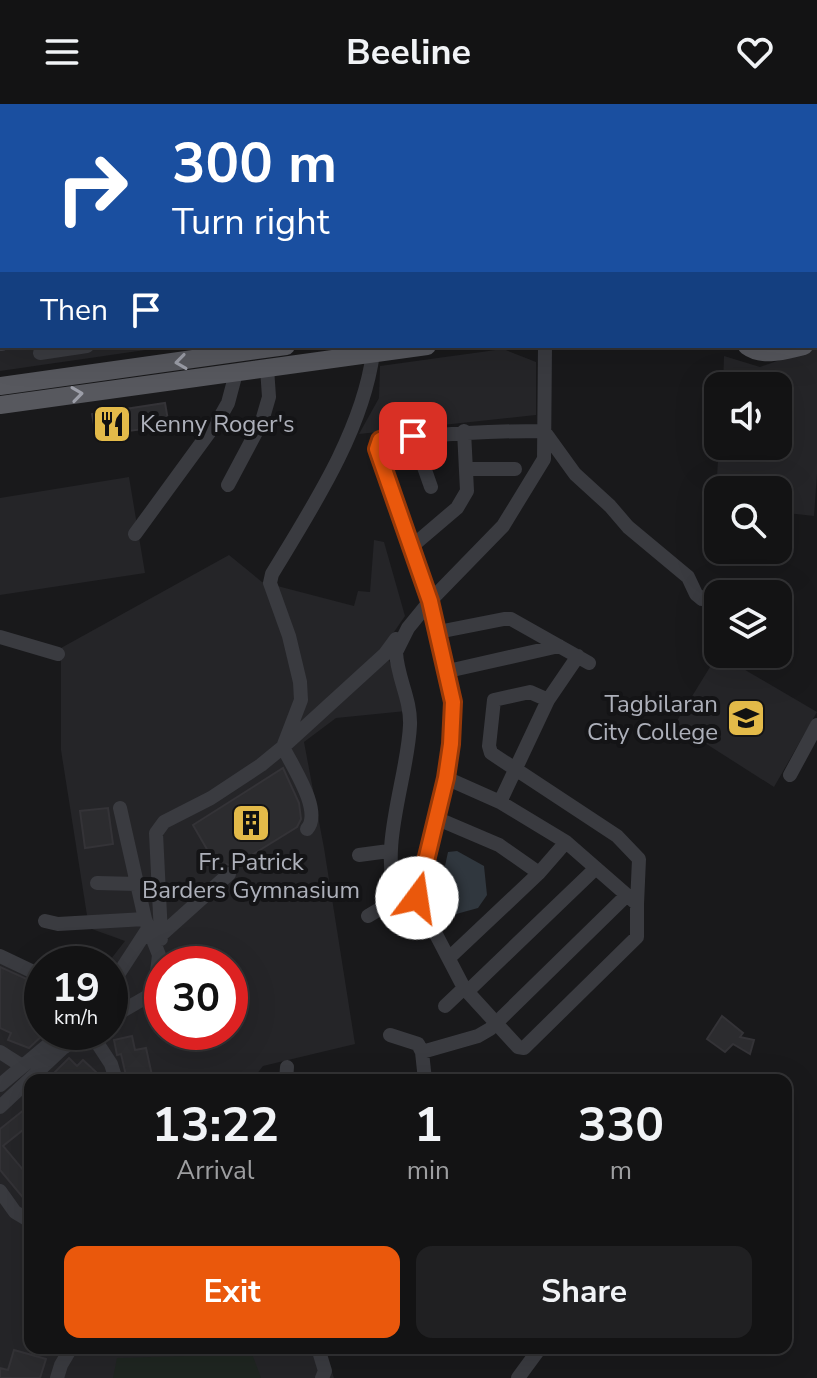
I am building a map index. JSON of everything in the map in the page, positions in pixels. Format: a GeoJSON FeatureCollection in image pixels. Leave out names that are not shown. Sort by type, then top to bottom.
{"type":"FeatureCollection","features":[{"type":"Feature","properties":{"kind":"main road"},"geometry":{"type":"LineString","coordinates":[[0,386],[272,348]]}},
{"type":"Feature","properties":{"kind":"main road"},"geometry":{"type":"LineString","coordinates":[[0,405],[236,373],[347,352],[400,348]]}},
{"type":"Feature","properties":{"kind":"main road"},"geometry":{"type":"LineString","coordinates":[[750,348],[775,349]]}},
{"type":"Feature","properties":{"kind":"street"},"geometry":{"type":"LineString","coordinates":[[42,380],[40,350],[64,348]]}},
{"type":"Feature","properties":{"kind":"street"},"geometry":{"type":"LineString","coordinates":[[398,898],[389,851],[408,755],[410,722],[409,702],[396,652],[408,628],[430,601],[503,526],[544,459],[545,348]]}},
{"type":"Feature","properties":{"kind":"street"},"geometry":{"type":"LineString","coordinates":[[307,829],[312,823],[313,813],[283,747],[301,700],[300,682],[289,636],[270,583],[272,574],[354,423],[370,380],[373,350]]}},
{"type":"Feature","properties":{"kind":"street"},"geometry":{"type":"LineString","coordinates":[[228,485],[262,421],[269,397],[267,368]]}},
{"type":"Feature","properties":{"kind":"street"},"geometry":{"type":"LineString","coordinates":[[135,534],[219,419],[228,403],[236,373]]}},
{"type":"Feature","properties":{"kind":"street"},"geometry":{"type":"LineString","coordinates":[[544,431],[464,431],[390,436],[380,440],[377,449],[430,601],[453,702],[446,778],[417,898],[466,990],[518,1047],[524,1048],[637,937],[632,899],[639,859],[617,836],[491,753],[494,700],[530,692],[548,700]]}},
{"type":"Feature","properties":{"kind":"street"},"geometry":{"type":"LineString","coordinates":[[410,548],[457,508],[467,491],[464,431]]}},
{"type":"Feature","properties":{"kind":"street"},"geometry":{"type":"LineString","coordinates":[[544,431],[575,474],[628,527],[688,577],[702,599]]}},
{"type":"Feature","properties":{"kind":"street"},"geometry":{"type":"LineString","coordinates":[[413,436],[431,487]]}},
{"type":"Feature","properties":{"kind":"street"},"geometry":{"type":"LineString","coordinates":[[466,469],[515,469]]}},
{"type":"Feature","properties":{"kind":"street"},"geometry":{"type":"LineString","coordinates":[[438,632],[511,619],[584,659],[548,700],[500,802]]}},
{"type":"Feature","properties":{"kind":"street"},"geometry":{"type":"LineString","coordinates":[[152,927],[156,833],[164,822],[211,798],[261,765],[374,665],[400,632],[408,628]]}},
{"type":"Feature","properties":{"kind":"street"},"geometry":{"type":"LineString","coordinates":[[0,637],[58,654]]}},
{"type":"Feature","properties":{"kind":"street"},"geometry":{"type":"LineString","coordinates":[[448,671],[559,646]]}},
{"type":"Feature","properties":{"kind":"street"},"geometry":{"type":"LineString","coordinates":[[790,775],[817,725]]}},
{"type":"Feature","properties":{"kind":"street"},"geometry":{"type":"LineString","coordinates":[[446,778],[500,802],[566,842],[632,899]]}},
{"type":"Feature","properties":{"kind":"street"},"geometry":{"type":"LineString","coordinates":[[120,808],[137,884],[159,955],[153,990],[145,1000],[128,1009]]}},
{"type":"Feature","properties":{"kind":"street"},"geometry":{"type":"LineString","coordinates":[[438,819],[499,845],[539,873]]}},
{"type":"Feature","properties":{"kind":"street"},"geometry":{"type":"LineString","coordinates":[[450,957],[539,873],[566,842]]}},
{"type":"Feature","properties":{"kind":"street"},"geometry":{"type":"LineString","coordinates":[[359,855],[389,851]]}},
{"type":"Feature","properties":{"kind":"street"},"geometry":{"type":"LineString","coordinates":[[445,1006],[596,868]]}},
{"type":"Feature","properties":{"kind":"street"},"geometry":{"type":"LineString","coordinates":[[128,961],[152,927],[229,874]]}},
{"type":"Feature","properties":{"kind":"street"},"geometry":{"type":"LineString","coordinates":[[97,883],[137,884]]}},
{"type":"Feature","properties":{"kind":"street"},"geometry":{"type":"LineString","coordinates":[[368,916],[398,898],[417,898]]}},
{"type":"Feature","properties":{"kind":"street"},"geometry":{"type":"LineString","coordinates":[[399,1050],[478,1036],[490,1029],[496,1020],[632,899]]}},
{"type":"Feature","properties":{"kind":"street"},"geometry":{"type":"LineString","coordinates":[[45,921],[152,927]]}},
{"type":"Feature","properties":{"kind":"street"},"geometry":{"type":"LineString","coordinates":[[0,956],[24,967]]}},
{"type":"Feature","properties":{"kind":"street"},"geometry":{"type":"LineString","coordinates":[[390,1035],[420,1048]]}},
{"type":"Feature","properties":{"kind":"street"},"geometry":{"type":"LineString","coordinates":[[420,1048],[424,1074]]}},
{"type":"Feature","properties":{"kind":"street"},"geometry":{"type":"LineString","coordinates":[[0,1107],[44,1050]]}},
{"type":"Feature","properties":{"kind":"street"},"geometry":{"type":"LineString","coordinates":[[0,1085],[60,1050]]}},
{"type":"Feature","properties":{"kind":"street"},"geometry":{"type":"LineString","coordinates":[[101,1050],[114,1074]]}},
{"type":"Feature","properties":{"kind":"street"},"geometry":{"type":"LineString","coordinates":[[0,1052],[24,1073]]}},
{"type":"Feature","properties":{"kind":"street"},"geometry":{"type":"LineString","coordinates":[[0,1191],[15,1212],[24,1217]]}},
{"type":"Feature","properties":{"kind":"street"},"geometry":{"type":"LineString","coordinates":[[57,1378],[67,1354]]}},
{"type":"Feature","properties":{"kind":"street"},"geometry":{"type":"LineString","coordinates":[[320,1354],[325,1371],[322,1378]]}},
{"type":"Feature","properties":{"kind":"street"},"geometry":{"type":"LineString","coordinates":[[518,1378],[536,1354]]}},
{"type":"Feature","properties":{"kind":"shaded area"},"geometry":{"type":"Polygon","coordinates":[[[0,348],[159,348],[0,371],[0,348]]]}},
{"type":"Feature","properties":{"kind":"shaded area"},"geometry":{"type":"Polygon","coordinates":[[[817,348],[814,516],[792,514],[792,476],[717,476],[718,460],[792,460],[792,372],[723,372],[724,356],[760,367],[817,348]]]}},
{"type":"Feature","properties":{"kind":"shaded area"},"geometry":{"type":"Polygon","coordinates":[[[503,349],[536,362],[536,415],[359,434],[379,398],[380,366],[503,349]]]}},
{"type":"Feature","properties":{"kind":"shaded area"},"geometry":{"type":"Polygon","coordinates":[[[129,477],[145,573],[0,595],[0,498],[129,477]]]}},
{"type":"Feature","properties":{"kind":"shaded area"},"geometry":{"type":"Polygon","coordinates":[[[374,540],[384,542],[405,616],[383,648],[403,689],[406,711],[336,718],[304,742],[355,1044],[263,1066],[257,1074],[24,1074],[24,1354],[326,1354],[334,1378],[0,1378],[0,949],[24,961],[24,1050],[128,1050],[128,946],[121,946],[125,941],[89,928],[61,750],[61,648],[229,555],[262,582],[354,606],[358,591],[370,592],[374,540]]]}},
{"type":"Feature","properties":{"kind":"shaded area","name":"Tagbilaran City College"},"geometry":{"type":"Polygon","coordinates":[[[709,668],[742,668],[817,712],[774,787],[675,724],[709,668]]]}},
{"type":"Feature","properties":{"kind":"shaded area"},"geometry":{"type":"Polygon","coordinates":[[[457,851],[484,866],[487,895],[478,908],[449,916],[439,894],[448,852],[457,851]]]}},
{"type":"Feature","properties":{"kind":"shaded area"},"geometry":{"type":"Polygon","coordinates":[[[252,1354],[261,1378],[113,1378],[117,1358],[252,1354]]]}},
{"type":"Feature","properties":{"kind":"building"},"geometry":{"type":"Polygon","coordinates":[[[165,403],[169,426],[96,435],[92,414],[165,403]]]}},
{"type":"Feature","properties":{"kind":"building","name":"Fr. Patrick Barders Gymnasium"},"geometry":{"type":"Polygon","coordinates":[[[283,768],[299,803],[301,819],[297,827],[234,866],[226,864],[219,870],[193,825],[283,768]]]}},
{"type":"Feature","properties":{"kind":"building"},"geometry":{"type":"Polygon","coordinates":[[[108,808],[113,844],[85,848],[80,811],[108,808]]]}},
{"type":"Feature","properties":{"kind":"building"},"geometry":{"type":"Polygon","coordinates":[[[0,967],[24,978],[24,1046],[8,1040],[11,1033],[0,1028],[0,967]]]}},
{"type":"Feature","properties":{"kind":"building"},"geometry":{"type":"Polygon","coordinates":[[[722,1016],[743,1033],[740,1037],[754,1040],[750,1054],[733,1044],[725,1052],[707,1039],[722,1016]]]}},
{"type":"Feature","properties":{"kind":"building"},"geometry":{"type":"Polygon","coordinates":[[[132,1036],[135,1050],[146,1050],[152,1074],[126,1074],[121,1054],[117,1055],[116,1050],[128,1050],[128,1037],[132,1036]]]}},
{"type":"Feature","properties":{"kind":"building"},"geometry":{"type":"Polygon","coordinates":[[[69,1058],[77,1066],[83,1060],[96,1072],[94,1074],[53,1074],[69,1058]]]}},
{"type":"Feature","properties":{"kind":"building"},"geometry":{"type":"Polygon","coordinates":[[[24,1110],[24,1131],[3,1146],[24,1171],[24,1199],[0,1170],[0,1129],[24,1110]]]}},
{"type":"Feature","properties":{"kind":"building"},"geometry":{"type":"Polygon","coordinates":[[[14,1350],[46,1359],[40,1378],[0,1378],[0,1368],[8,1370],[14,1350]]]}},
{"type":"Feature","properties":{"kind":"place","name":"Kenny Roger's"},"geometry":{"type":"Point","coordinates":[112,424]}},
{"type":"Feature","properties":{"kind":"place","name":"Tagbilaran City College"},"geometry":{"type":"Point","coordinates":[746,718]}},
{"type":"Feature","properties":{"kind":"place","name":"Fr. Patrick Barders Gymnasium"},"geometry":{"type":"Point","coordinates":[251,823]}},
{"type":"Feature","properties":{"kind":"route"},"geometry":{"type":"LineString","coordinates":[[413,436],[390,436],[380,440],[377,449],[430,601],[453,702],[446,778],[417,898]]}}]}
